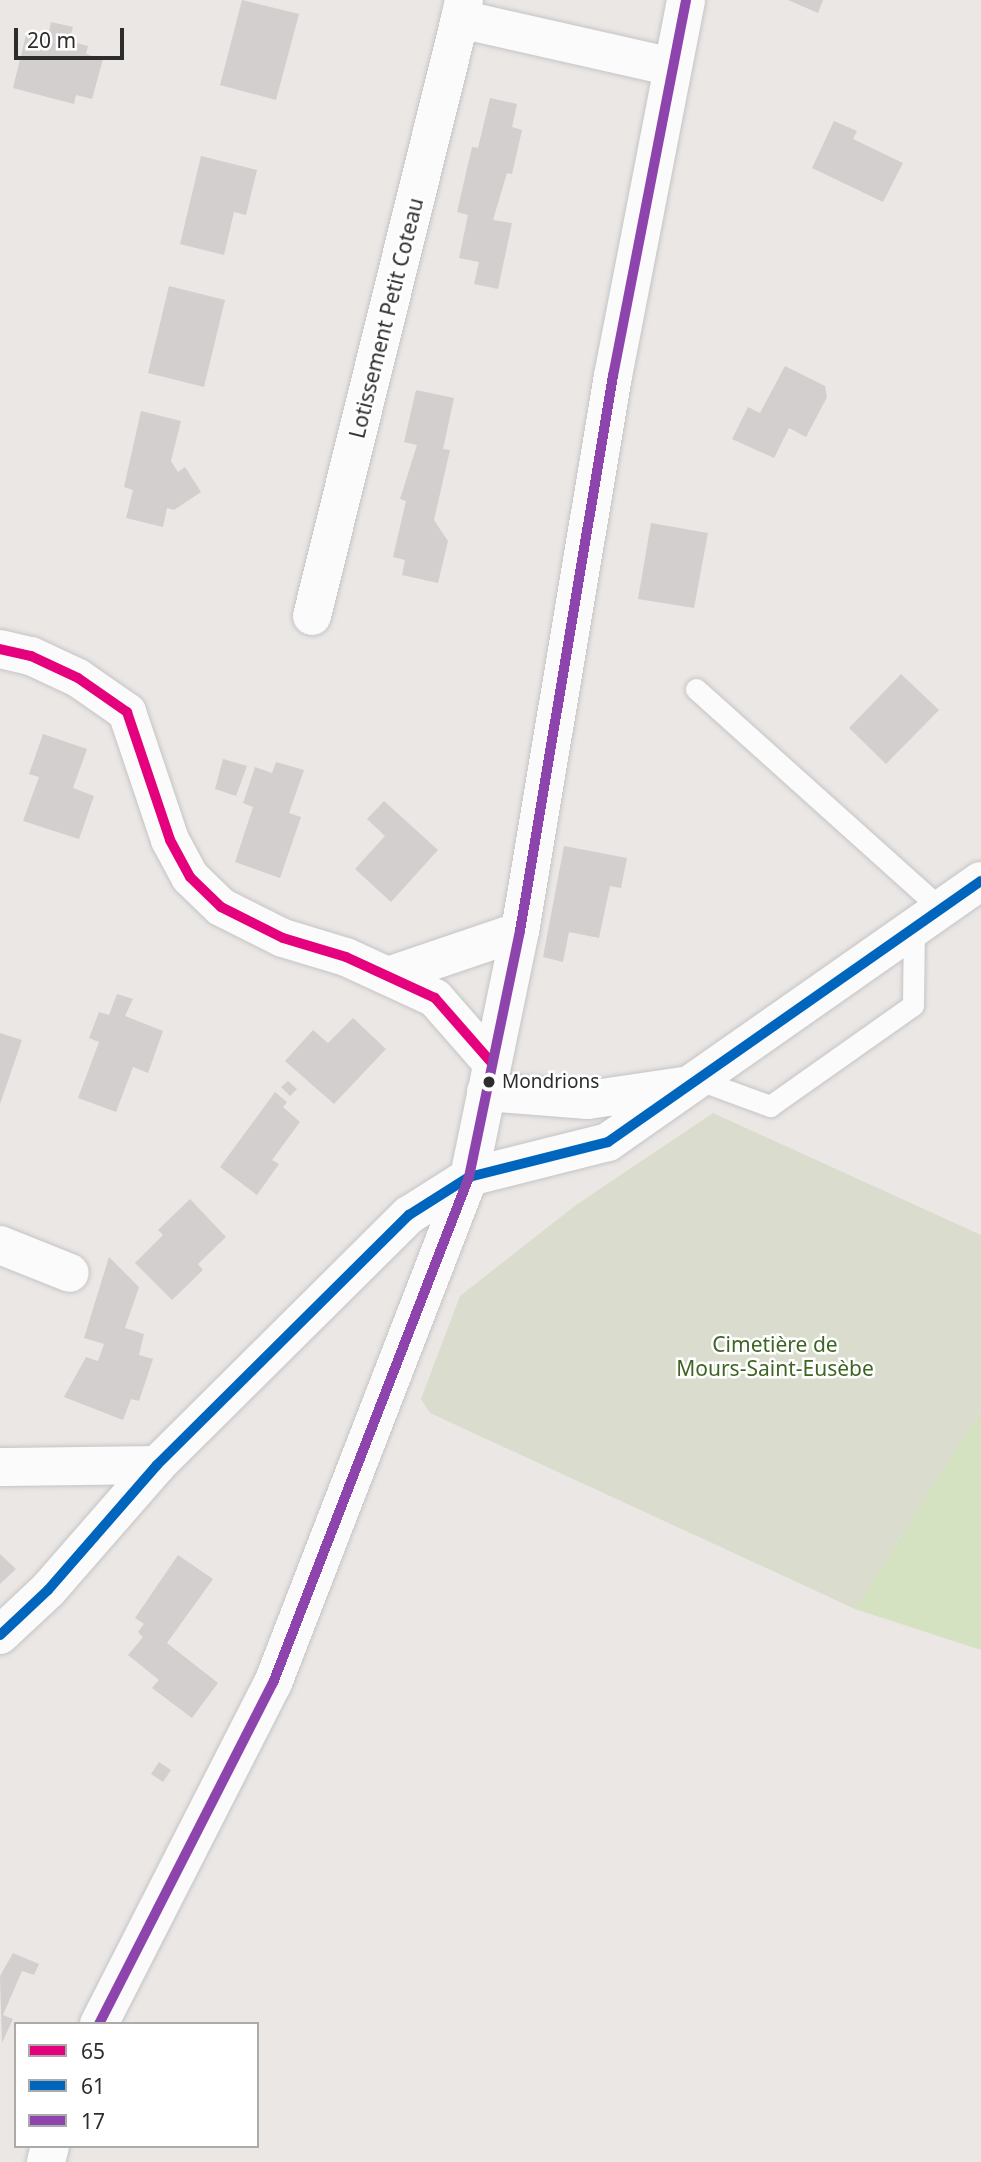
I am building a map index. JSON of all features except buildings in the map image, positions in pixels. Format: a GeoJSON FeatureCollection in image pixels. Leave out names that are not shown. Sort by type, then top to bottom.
{"type":"FeatureCollection","features":[{"type":"Feature","properties":{"kind":"street"},"geometry":{"type":"LineString","coordinates":[[100,2022],[273,1684],[469,1177],[520,931],[613,376],[686,0]]}},
{"type":"Feature","properties":{"kind":"street","name":"Lotissement Petit Coteau"},"geometry":{"type":"LineString","coordinates":[[312,616],[462,9],[673,67]]}},
{"type":"Feature","properties":{"kind":"street"},"geometry":{"type":"LineString","coordinates":[[0,649],[31,656],[78,678],[127,712],[170,840],[190,877],[221,907],[283,938],[388,976],[435,998],[489,1077],[588,1100],[695,1082]]}},
{"type":"Feature","properties":{"kind":"street"},"geometry":{"type":"LineString","coordinates":[[0,1635],[48,1590],[157,1465],[409,1214],[469,1177],[608,1142],[981,881]]}},
{"type":"Feature","properties":{"kind":"street"},"geometry":{"type":"LineString","coordinates":[[388,976],[520,931]]}},
{"type":"Feature","properties":{"kind":"street"},"geometry":{"type":"LineString","coordinates":[[0,1245],[70,1273]]}},
{"type":"Feature","properties":{"kind":"street"},"geometry":{"type":"LineString","coordinates":[[0,1467],[157,1465]]}},
{"type":"Feature","properties":{"kind":"lane"},"geometry":{"type":"LineString","coordinates":[[695,1082],[770,1106],[913,1004],[927,917],[696,689]]}},
{"type":"Feature","properties":{"kind":"green space","name":"Cimetière de Mours-Saint-Eusèbe"},"geometry":{"type":"Polygon","coordinates":[[[713,1113],[981,1235],[981,1410],[855,1609],[430,1413],[421,1399],[460,1296],[576,1205],[713,1113]]]}},
{"type":"Feature","properties":{"kind":"green space"},"geometry":{"type":"Polygon","coordinates":[[[981,1410],[981,1650],[855,1609],[981,1410]]]}},
{"type":"Feature","properties":{"kind":"transit line","name":"17"},"geometry":{"type":"LineString","coordinates":[[100,2022],[273,1683],[469,1177],[520,931],[613,376],[686,0]]}},
{"type":"Feature","properties":{"kind":"transit line","name":"65"},"geometry":{"type":"LineString","coordinates":[[0,649],[31,656],[78,678],[127,712],[170,840],[190,877],[221,907],[283,938],[346,957],[435,998],[492,1063]]}},
{"type":"Feature","properties":{"kind":"transit line","name":"61"},"geometry":{"type":"LineString","coordinates":[[0,1635],[48,1590],[157,1465],[409,1215],[469,1177],[608,1142],[981,881]]}},
{"type":"Feature","properties":{"kind":"place","name":"Mondrions"},"geometry":{"type":"Point","coordinates":[489,1082]}}]}
